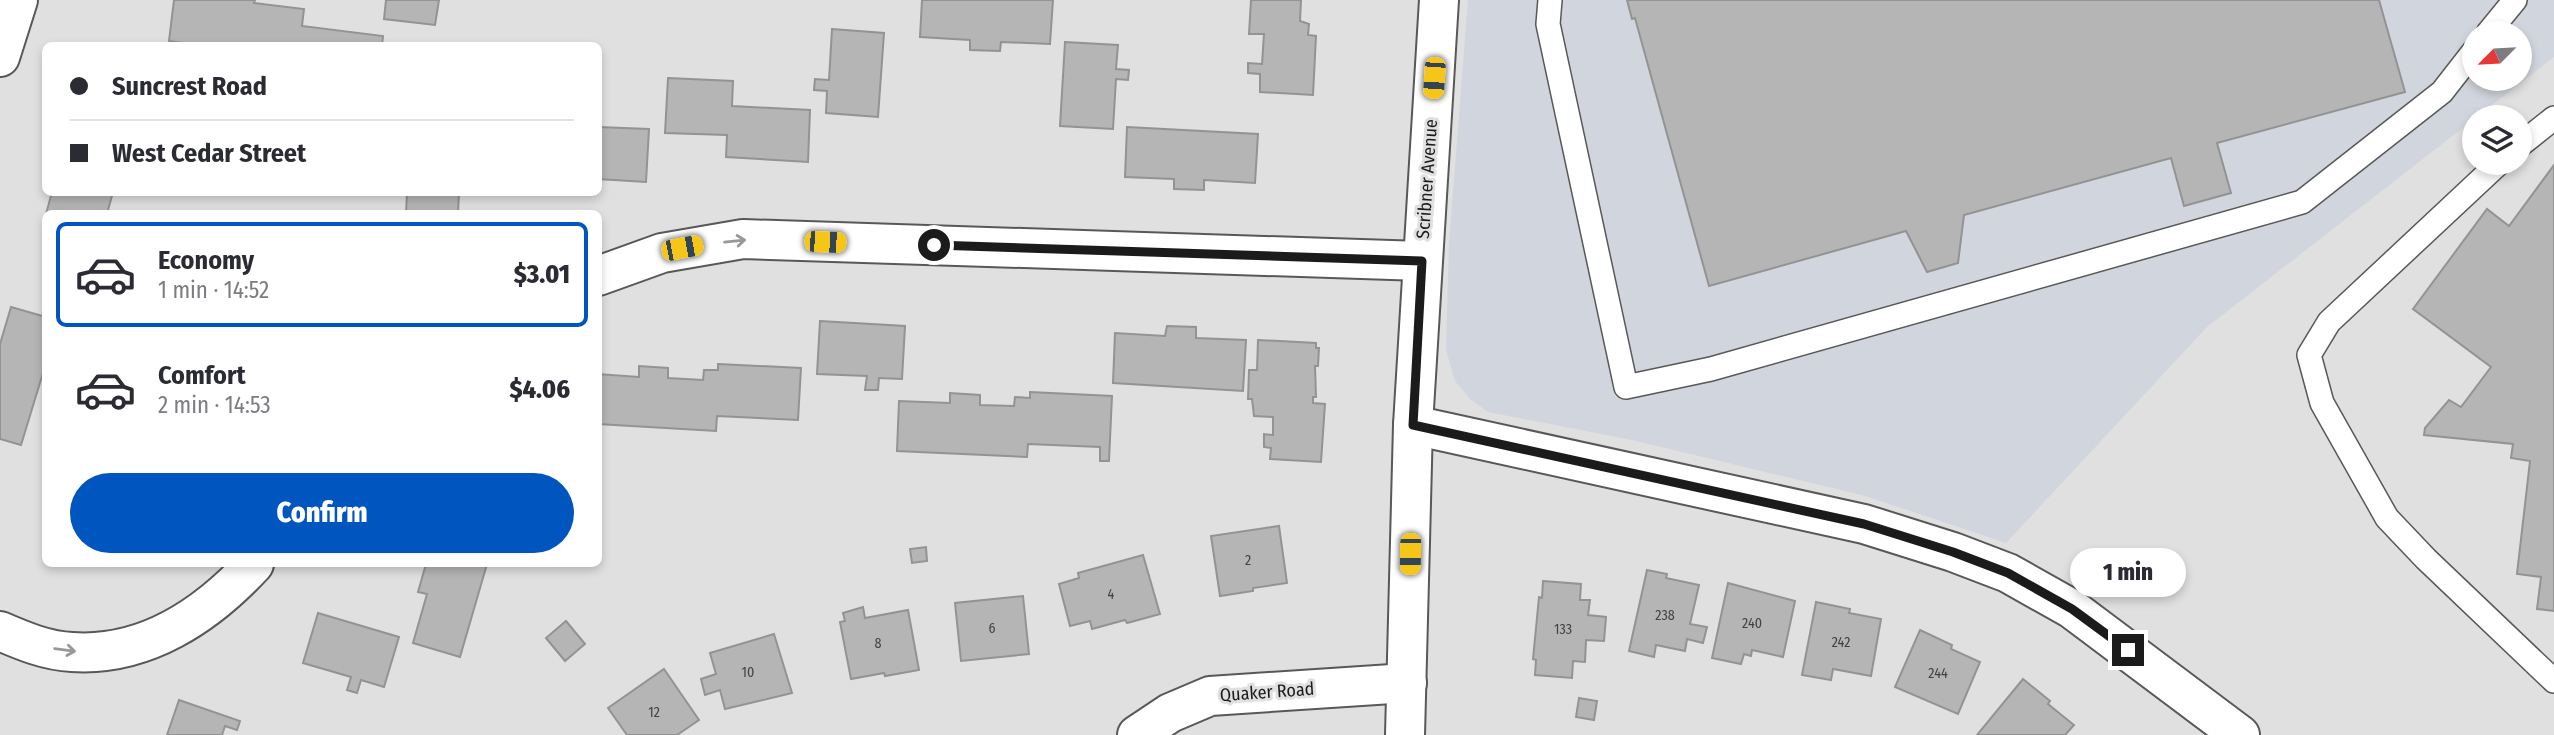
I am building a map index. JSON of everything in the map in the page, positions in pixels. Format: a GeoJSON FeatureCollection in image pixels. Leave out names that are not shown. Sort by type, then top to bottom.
{"type":"FeatureCollection","features":[{"type":"Feature","properties":{"kind":"street"},"geometry":{"type":"LineString","coordinates":[[0,57],[18,0]]}},
{"type":"Feature","properties":{"kind":"street","name":"Scribner Avenue"},"geometry":{"type":"LineString","coordinates":[[1405,735],[1413,425],[1439,0]]}},
{"type":"Feature","properties":{"kind":"street"},"geometry":{"type":"LineString","coordinates":[[602,275],[662,253],[743,239],[1422,261]]}},
{"type":"Feature","properties":{"kind":"street"},"geometry":{"type":"LineString","coordinates":[[1413,425],[1864,524],[1953,552],[2008,573],[2072,609],[2241,735]]}},
{"type":"Feature","properties":{"kind":"street"},"geometry":{"type":"LineString","coordinates":[[0,631],[34,645],[71,652],[103,652],[136,645],[187,622],[216,600],[251,567]]}},
{"type":"Feature","properties":{"kind":"street","name":"Quaker Road"},"geometry":{"type":"LineString","coordinates":[[1137,735],[1170,713],[1210,696],[1407,683]]}},
{"type":"Feature","properties":{"kind":"lane"},"geometry":{"type":"LineString","coordinates":[[1550,0],[1548,24],[1626,387],[1711,369],[2302,202],[2442,92],[2462,66]]}},
{"type":"Feature","properties":{"kind":"lane"},"geometry":{"type":"LineString","coordinates":[[2498,21],[2515,0]]}},
{"type":"Feature","properties":{"kind":"lane"},"geometry":{"type":"LineString","coordinates":[[2532,135],[2554,118]]}},
{"type":"Feature","properties":{"kind":"lane"},"geometry":{"type":"LineString","coordinates":[[2486,175],[2329,322],[2309,355],[2322,403],[2387,518],[2554,681]]}},
{"type":"Feature","properties":{"kind":"shaded area"},"geometry":{"type":"Polygon","coordinates":[[[1468,0],[2554,0],[2554,57],[2532,74],[2532,21],[2462,21],[2462,91],[2510,91],[2492,105],[2462,105],[2462,129],[2207,327],[2006,543],[1862,495],[1632,440],[1488,412],[1471,400],[1455,381],[1446,350],[1449,243],[1468,0]]]}},
{"type":"Feature","properties":{"kind":"building"},"geometry":{"type":"Polygon","coordinates":[[[174,0],[255,0],[254,3],[304,9],[302,26],[383,36],[382,42],[169,41],[174,0]]]}},
{"type":"Feature","properties":{"kind":"building"},"geometry":{"type":"Polygon","coordinates":[[[386,0],[439,0],[435,25],[384,19],[386,0]]]}},
{"type":"Feature","properties":{"kind":"building"},"geometry":{"type":"Polygon","coordinates":[[[922,0],[1053,0],[1050,44],[1001,42],[1000,51],[970,50],[970,40],[920,37],[922,0]]]}},
{"type":"Feature","properties":{"kind":"building"},"geometry":{"type":"Polygon","coordinates":[[[1251,0],[1301,0],[1300,21],[1309,24],[1308,35],[1316,36],[1313,95],[1260,92],[1260,74],[1248,73],[1248,63],[1262,64],[1264,34],[1249,34],[1251,0]]]}},
{"type":"Feature","properties":{"kind":"building"},"geometry":{"type":"Polygon","coordinates":[[[1627,0],[2379,0],[2405,92],[2217,143],[2231,193],[2184,206],[2171,158],[1964,215],[1958,263],[1927,272],[1906,231],[1709,286],[1635,18],[1632,19],[1627,0]]]}},
{"type":"Feature","properties":{"kind":"building"},"geometry":{"type":"Polygon","coordinates":[[[832,29],[884,33],[878,117],[826,113],[827,91],[814,90],[815,79],[829,80],[832,29]]]}},
{"type":"Feature","properties":{"kind":"building"},"geometry":{"type":"Polygon","coordinates":[[[1065,42],[1118,45],[1116,69],[1129,70],[1128,80],[1116,79],[1113,129],[1060,126],[1065,42]]]}},
{"type":"Feature","properties":{"kind":"building"},"geometry":{"type":"Polygon","coordinates":[[[668,78],[733,81],[732,106],[810,110],[808,162],[726,157],[727,135],[665,133],[668,78]]]}},
{"type":"Feature","properties":{"kind":"building"},"geometry":{"type":"Polygon","coordinates":[[[602,127],[649,129],[646,182],[602,179],[602,127]]]}},
{"type":"Feature","properties":{"kind":"building"},"geometry":{"type":"Polygon","coordinates":[[[1127,127],[1258,134],[1255,183],[1204,180],[1204,190],[1174,189],[1174,179],[1125,177],[1127,127]]]}},
{"type":"Feature","properties":{"kind":"building"},"geometry":{"type":"Polygon","coordinates":[[[2554,165],[2554,611],[2537,609],[2541,577],[2517,574],[2530,461],[2511,458],[2513,444],[2424,435],[2425,428],[2449,400],[2461,407],[2491,367],[2413,309],[2487,209],[2509,226],[2554,165]]]}},
{"type":"Feature","properties":{"kind":"building"},"geometry":{"type":"Polygon","coordinates":[[[51,196],[112,196],[108,210],[47,210],[51,196]]]}},
{"type":"Feature","properties":{"kind":"building"},"geometry":{"type":"Polygon","coordinates":[[[407,196],[459,196],[458,210],[406,210],[407,196]]]}},
{"type":"Feature","properties":{"kind":"building"},"geometry":{"type":"Polygon","coordinates":[[[11,307],[42,316],[42,376],[21,445],[0,439],[0,344],[11,307]]]}},
{"type":"Feature","properties":{"kind":"building"},"geometry":{"type":"Polygon","coordinates":[[[820,321],[905,326],[902,379],[879,378],[878,390],[865,390],[867,376],[817,374],[820,321]]]}},
{"type":"Feature","properties":{"kind":"building"},"geometry":{"type":"Polygon","coordinates":[[[1167,326],[1196,327],[1196,338],[1246,340],[1243,391],[1113,383],[1115,333],[1165,336],[1167,326]]]}},
{"type":"Feature","properties":{"kind":"building"},"geometry":{"type":"Polygon","coordinates":[[[1258,340],[1316,343],[1316,348],[1319,348],[1318,366],[1315,366],[1316,397],[1313,397],[1313,403],[1325,404],[1321,462],[1270,459],[1271,448],[1264,447],[1264,434],[1273,435],[1273,417],[1254,416],[1252,399],[1248,399],[1249,370],[1257,370],[1258,340]]]}},
{"type":"Feature","properties":{"kind":"building"},"geometry":{"type":"Polygon","coordinates":[[[718,364],[801,368],[798,420],[717,416],[716,431],[602,424],[602,374],[639,377],[639,366],[668,368],[668,378],[703,380],[704,370],[718,370],[718,364]]]}},
{"type":"Feature","properties":{"kind":"building"},"geometry":{"type":"Polygon","coordinates":[[[1030,392],[1112,396],[1109,461],[1100,461],[1100,447],[1028,444],[1027,457],[897,451],[899,401],[950,403],[950,393],[980,395],[980,405],[1014,406],[1015,397],[1030,398],[1030,392]]]}},
{"type":"Feature","properties":{"kind":"building"},"geometry":{"type":"Polygon","coordinates":[[[1279,526],[1287,583],[1220,596],[1211,536],[1279,526]]]}},
{"type":"Feature","properties":{"kind":"building"},"geometry":{"type":"Polygon","coordinates":[[[926,547],[927,561],[912,563],[910,549],[926,547]]]}},
{"type":"Feature","properties":{"kind":"building"},"geometry":{"type":"Polygon","coordinates":[[[1143,555],[1160,614],[1092,629],[1090,621],[1070,626],[1059,584],[1079,578],[1078,573],[1143,555]]]}},
{"type":"Feature","properties":{"kind":"building"},"geometry":{"type":"Polygon","coordinates":[[[425,567],[486,567],[460,657],[413,643],[427,594],[418,592],[425,567]]]}},
{"type":"Feature","properties":{"kind":"building"},"geometry":{"type":"Polygon","coordinates":[[[1647,570],[1667,574],[1666,578],[1699,585],[1690,624],[1707,627],[1703,643],[1687,639],[1685,651],[1656,645],[1654,657],[1629,651],[1647,570]]]}},
{"type":"Feature","properties":{"kind":"building"},"geometry":{"type":"Polygon","coordinates":[[[1543,581],[1581,584],[1580,600],[1590,600],[1588,615],[1606,617],[1604,641],[1586,640],[1585,662],[1573,661],[1572,678],[1535,675],[1536,660],[1533,659],[1543,581]]]}},
{"type":"Feature","properties":{"kind":"building"},"geometry":{"type":"Polygon","coordinates":[[[1728,583],[1795,601],[1783,657],[1752,650],[1751,656],[1744,654],[1741,664],[1712,658],[1728,583]]]}},
{"type":"Feature","properties":{"kind":"building"},"geometry":{"type":"Polygon","coordinates":[[[1023,596],[1029,654],[961,661],[955,603],[1023,596]]]}},
{"type":"Feature","properties":{"kind":"building"},"geometry":{"type":"Polygon","coordinates":[[[1816,602],[1850,609],[1849,613],[1881,619],[1871,676],[1833,669],[1831,680],[1802,675],[1816,602]]]}},
{"type":"Feature","properties":{"kind":"building"},"geometry":{"type":"Polygon","coordinates":[[[863,607],[865,618],[908,610],[919,670],[851,679],[840,622],[845,621],[843,613],[863,607]]]}},
{"type":"Feature","properties":{"kind":"building"},"geometry":{"type":"Polygon","coordinates":[[[318,613],[399,637],[384,687],[361,680],[357,693],[347,690],[351,677],[303,663],[318,613]]]}},
{"type":"Feature","properties":{"kind":"building"},"geometry":{"type":"Polygon","coordinates":[[[566,621],[585,644],[565,661],[546,638],[566,621]]]}},
{"type":"Feature","properties":{"kind":"building"},"geometry":{"type":"Polygon","coordinates":[[[1920,630],[1952,645],[1951,649],[1980,662],[1958,714],[1895,687],[1920,630]]]}},
{"type":"Feature","properties":{"kind":"building"},"geometry":{"type":"Polygon","coordinates":[[[774,634],[792,693],[725,709],[720,690],[705,695],[701,679],[716,674],[710,653],[774,634]]]}},
{"type":"Feature","properties":{"kind":"building"},"geometry":{"type":"Polygon","coordinates":[[[664,669],[699,720],[677,735],[627,735],[608,708],[664,669]]]}},
{"type":"Feature","properties":{"kind":"building"},"geometry":{"type":"Polygon","coordinates":[[[2023,679],[2074,725],[2065,735],[1977,735],[2023,679]]]}},
{"type":"Feature","properties":{"kind":"building"},"geometry":{"type":"Polygon","coordinates":[[[1579,698],[1597,701],[1594,720],[1576,717],[1579,698]]]}},
{"type":"Feature","properties":{"kind":"building"},"geometry":{"type":"Polygon","coordinates":[[[179,700],[240,721],[237,730],[225,726],[222,735],[167,735],[179,700]]]}},
{"type":"Feature","properties":{"kind":"route"},"geometry":{"type":"LineString","coordinates":[[934,245],[1422,261],[1413,425],[1864,524],[1953,552],[2008,573],[2072,609],[2128,650]]}}]}
